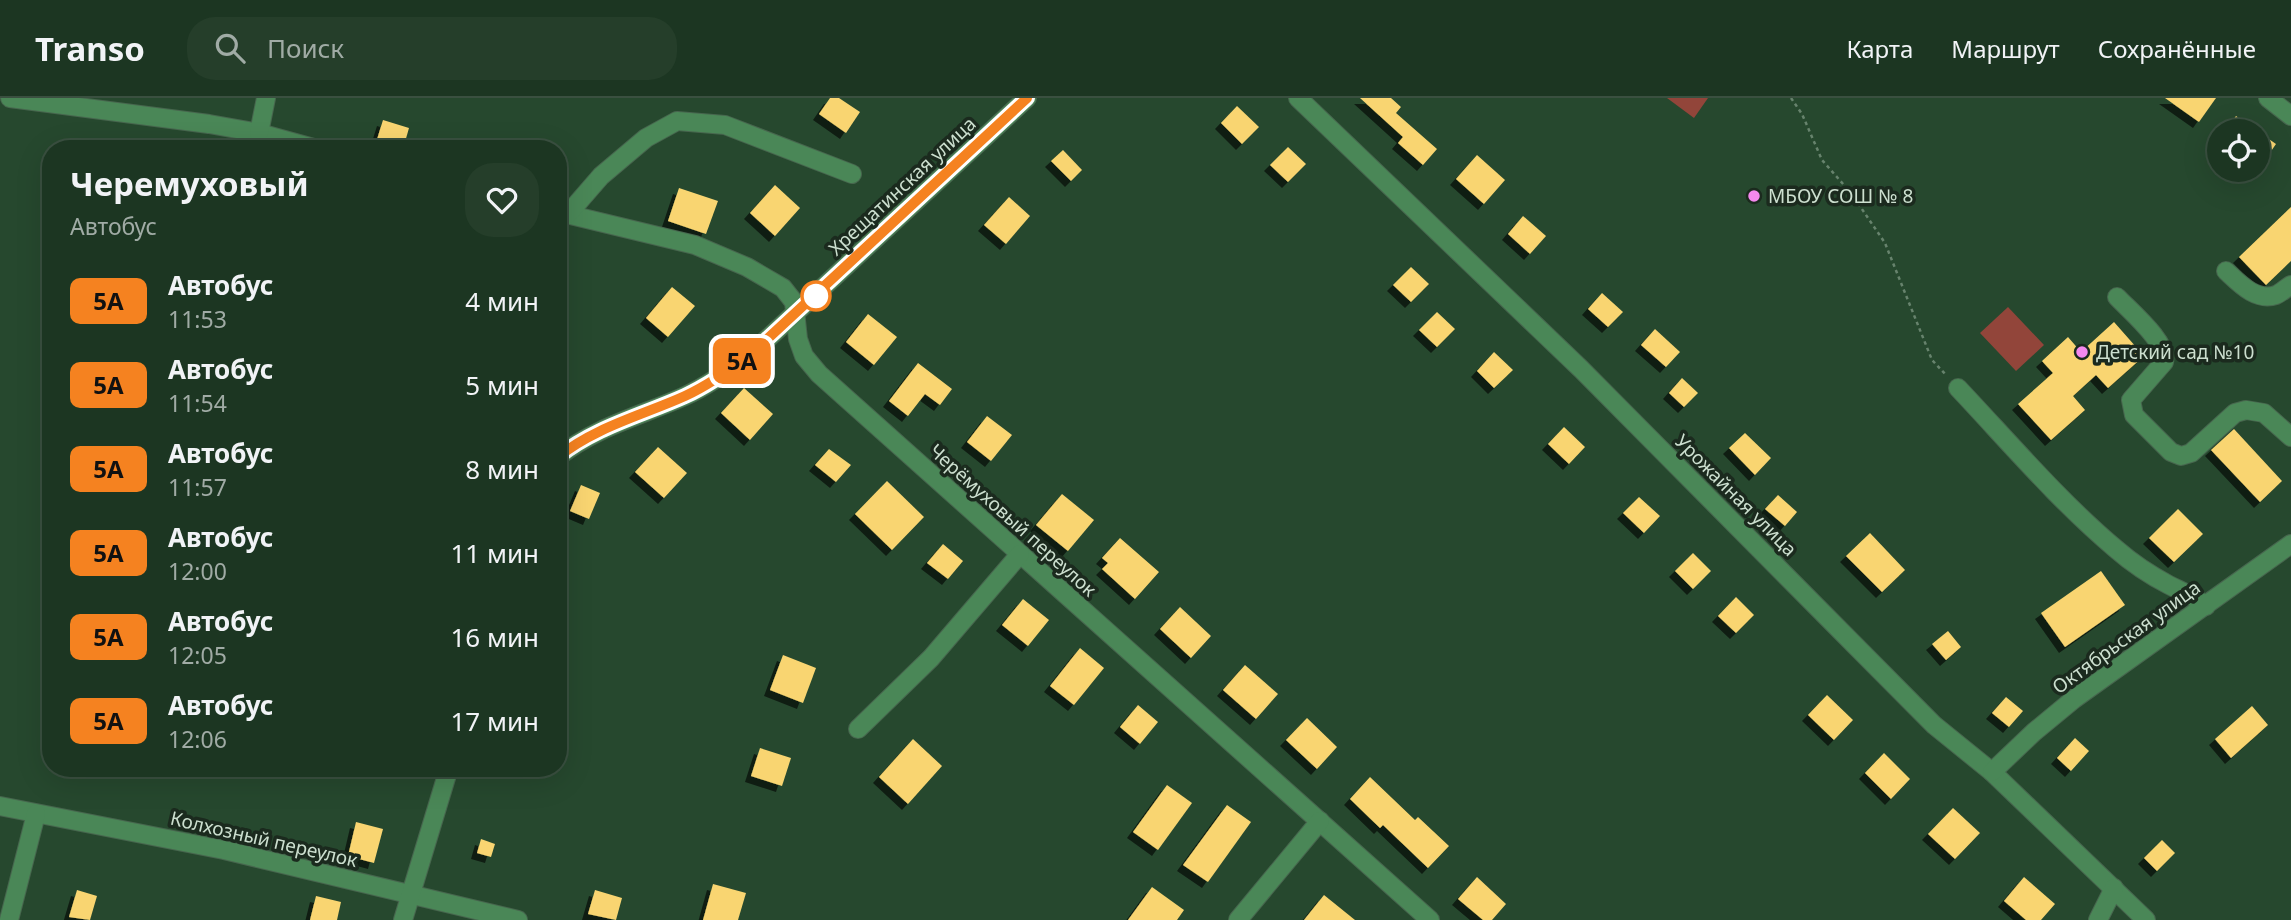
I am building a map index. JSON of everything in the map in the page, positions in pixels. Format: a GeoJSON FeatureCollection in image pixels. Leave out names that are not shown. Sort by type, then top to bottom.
{"type":"FeatureCollection","features":[{"type":"Feature","properties":{"kind":"street"},"geometry":{"type":"LineString","coordinates":[[10,98],[143,114],[259,133],[284,140]]}},
{"type":"Feature","properties":{"kind":"street"},"geometry":{"type":"LineString","coordinates":[[259,133],[266,98]]}},
{"type":"Feature","properties":{"kind":"street","name":"Хрещатинская улица"},"geometry":{"type":"LineString","coordinates":[[567,451],[602,430],[687,395],[750,355],[1027,98]]}},
{"type":"Feature","properties":{"kind":"street","name":"Урожайная улица"},"geometry":{"type":"LineString","coordinates":[[1298,98],[1581,369],[1934,725],[1992,772],[2146,920]]}},
{"type":"Feature","properties":{"kind":"street"},"geometry":{"type":"LineString","coordinates":[[2269,98],[2291,116]]}},
{"type":"Feature","properties":{"kind":"street"},"geometry":{"type":"LineString","coordinates":[[567,209],[646,138],[677,121],[725,125],[852,174]]}},
{"type":"Feature","properties":{"kind":"street","name":"Черёмуховый переулок"},"geometry":{"type":"LineString","coordinates":[[567,214],[695,245],[747,267],[783,288],[794,302],[798,339],[804,356],[819,374],[1430,920]]}},
{"type":"Feature","properties":{"kind":"street"},"geometry":{"type":"LineString","coordinates":[[2226,271],[2247,291],[2262,295],[2277,295],[2291,285]]}},
{"type":"Feature","properties":{"kind":"street"},"geometry":{"type":"LineString","coordinates":[[2117,298],[2161,344],[2166,354],[2164,362],[2131,400],[2131,407],[2134,415],[2171,452],[2180,456],[2191,453],[2224,421],[2235,413],[2246,410],[2264,413],[2291,437]]}},
{"type":"Feature","properties":{"kind":"street"},"geometry":{"type":"LineString","coordinates":[[1958,388],[2115,549],[2151,574],[2192,594],[2206,606]]}},
{"type":"Feature","properties":{"kind":"street","name":"Октябрьская улица"},"geometry":{"type":"LineString","coordinates":[[1992,772],[2074,699],[2291,544]]}},
{"type":"Feature","properties":{"kind":"street"},"geometry":{"type":"LineString","coordinates":[[858,729],[931,658],[1020,554]]}},
{"type":"Feature","properties":{"kind":"street"},"geometry":{"type":"LineString","coordinates":[[403,920],[446,777]]}},
{"type":"Feature","properties":{"kind":"street","name":"Колхозный переулок"},"geometry":{"type":"LineString","coordinates":[[0,806],[224,850],[518,920]]}},
{"type":"Feature","properties":{"kind":"street"},"geometry":{"type":"LineString","coordinates":[[9,920],[36,814]]}},
{"type":"Feature","properties":{"kind":"street"},"geometry":{"type":"LineString","coordinates":[[1238,920],[1320,821]]}},
{"type":"Feature","properties":{"kind":"street"},"geometry":{"type":"LineString","coordinates":[[2098,920],[2114,888]]}},
{"type":"Feature","properties":{"kind":"path"},"geometry":{"type":"LineString","coordinates":[[1791,98],[1802,114],[1822,160],[1851,193],[1885,243],[1932,360],[1958,388]]}},
{"type":"Feature","properties":{"kind":"shaded area"},"geometry":{"type":"Polygon","coordinates":[[[1667,98],[1708,98],[1694,118],[1667,98]]]}},
{"type":"Feature","properties":{"kind":"shaded area"},"geometry":{"type":"Polygon","coordinates":[[[2008,307],[2044,345],[2016,371],[1980,333],[2008,307]]]}},
{"type":"Feature","properties":{"kind":"building"},"geometry":{"type":"Polygon","coordinates":[[[830,98],[839,98],[860,112],[846,133],[819,114],[830,98]]]}},
{"type":"Feature","properties":{"kind":"building"},"geometry":{"type":"Polygon","coordinates":[[[1360,98],[1391,98],[1401,107],[1396,113],[1437,149],[1423,165],[1398,143],[1403,137],[1360,98]]]}},
{"type":"Feature","properties":{"kind":"building"},"geometry":{"type":"Polygon","coordinates":[[[2165,98],[2216,98],[2199,122],[2165,98]]]}},
{"type":"Feature","properties":{"kind":"building"},"geometry":{"type":"Polygon","coordinates":[[[1237,106],[1259,127],[1242,144],[1221,123],[1237,106]]]}},
{"type":"Feature","properties":{"kind":"building"},"geometry":{"type":"Polygon","coordinates":[[[383,120],[409,128],[406,140],[377,140],[383,120]]]}},
{"type":"Feature","properties":{"kind":"building"},"geometry":{"type":"Polygon","coordinates":[[[2270,140],[2276,144],[2270,153],[2270,140]]]}},
{"type":"Feature","properties":{"kind":"building"},"geometry":{"type":"Polygon","coordinates":[[[1288,147],[1306,164],[1288,182],[1270,165],[1288,147]]]}},
{"type":"Feature","properties":{"kind":"building"},"geometry":{"type":"Polygon","coordinates":[[[1063,150],[1082,170],[1071,181],[1051,161],[1063,150]]]}},
{"type":"Feature","properties":{"kind":"building"},"geometry":{"type":"Polygon","coordinates":[[[1477,155],[1505,180],[1484,204],[1456,179],[1477,155]]]}},
{"type":"Feature","properties":{"kind":"building"},"geometry":{"type":"Polygon","coordinates":[[[775,185],[800,208],[775,236],[750,213],[775,185]]]}},
{"type":"Feature","properties":{"kind":"building"},"geometry":{"type":"Polygon","coordinates":[[[679,188],[718,201],[706,234],[668,221],[679,188]]]}},
{"type":"Feature","properties":{"kind":"building"},"geometry":{"type":"Polygon","coordinates":[[[1009,197],[1030,216],[1006,244],[984,225],[1009,197]]]}},
{"type":"Feature","properties":{"kind":"building"},"geometry":{"type":"Polygon","coordinates":[[[2291,207],[2291,261],[2266,285],[2239,257],[2291,207]]]}},
{"type":"Feature","properties":{"kind":"building"},"geometry":{"type":"Polygon","coordinates":[[[1523,216],[1546,236],[1530,254],[1508,234],[1523,216]]]}},
{"type":"Feature","properties":{"kind":"building"},"geometry":{"type":"Polygon","coordinates":[[[1411,267],[1429,284],[1411,302],[1393,285],[1411,267]]]}},
{"type":"Feature","properties":{"kind":"building"},"geometry":{"type":"Polygon","coordinates":[[[672,287],[695,306],[668,337],[646,318],[672,287]]]}},
{"type":"Feature","properties":{"kind":"building"},"geometry":{"type":"Polygon","coordinates":[[[1602,293],[1623,312],[1608,327],[1588,309],[1602,293]]]}},
{"type":"Feature","properties":{"kind":"building"},"geometry":{"type":"Polygon","coordinates":[[[1437,312],[1455,329],[1437,347],[1419,330],[1437,312]]]}},
{"type":"Feature","properties":{"kind":"building"},"geometry":{"type":"Polygon","coordinates":[[[868,314],[897,337],[874,365],[846,342],[868,314]]]}},
{"type":"Feature","properties":{"kind":"building"},"geometry":{"type":"Polygon","coordinates":[[[2114,322],[2144,356],[2108,388],[2096,375],[2073,396],[2085,410],[2051,440],[2018,404],[2053,373],[2042,361],[2068,337],[2081,352],[2114,322]]]}},
{"type":"Feature","properties":{"kind":"building"},"geometry":{"type":"Polygon","coordinates":[[[1655,329],[1680,352],[1666,367],[1641,345],[1655,329]]]}},
{"type":"Feature","properties":{"kind":"building"},"geometry":{"type":"Polygon","coordinates":[[[1494,352],[1513,370],[1494,388],[1477,371],[1494,352]]]}},
{"type":"Feature","properties":{"kind":"building"},"geometry":{"type":"Polygon","coordinates":[[[918,363],[952,389],[940,405],[925,394],[908,416],[889,401],[918,363]]]}},
{"type":"Feature","properties":{"kind":"building"},"geometry":{"type":"Polygon","coordinates":[[[1682,378],[1698,393],[1684,407],[1669,393],[1682,378]]]}},
{"type":"Feature","properties":{"kind":"building"},"geometry":{"type":"Polygon","coordinates":[[[744,388],[773,414],[750,440],[721,413],[744,388]]]}},
{"type":"Feature","properties":{"kind":"building"},"geometry":{"type":"Polygon","coordinates":[[[987,416],[1012,435],[991,461],[967,442],[987,416]]]}},
{"type":"Feature","properties":{"kind":"building"},"geometry":{"type":"Polygon","coordinates":[[[1564,427],[1585,447],[1569,464],[1548,444],[1564,427]]]}},
{"type":"Feature","properties":{"kind":"building"},"geometry":{"type":"Polygon","coordinates":[[[2234,429],[2282,481],[2260,502],[2211,450],[2234,429]]]}},
{"type":"Feature","properties":{"kind":"building"},"geometry":{"type":"Polygon","coordinates":[[[1745,433],[1771,458],[1755,475],[1729,448],[1745,433]]]}},
{"type":"Feature","properties":{"kind":"building"},"geometry":{"type":"Polygon","coordinates":[[[658,447],[687,473],[664,498],[635,472],[658,447]]]}},
{"type":"Feature","properties":{"kind":"building"},"geometry":{"type":"Polygon","coordinates":[[[829,449],[851,465],[836,482],[815,465],[829,449]]]}},
{"type":"Feature","properties":{"kind":"building"},"geometry":{"type":"Polygon","coordinates":[[[887,481],[924,517],[892,550],[855,514],[887,481]]]}},
{"type":"Feature","properties":{"kind":"building"},"geometry":{"type":"Polygon","coordinates":[[[581,485],[600,493],[589,519],[570,511],[581,485]]]}},
{"type":"Feature","properties":{"kind":"building"},"geometry":{"type":"Polygon","coordinates":[[[1062,494],[1094,520],[1068,551],[1036,525],[1062,494]]]}},
{"type":"Feature","properties":{"kind":"building"},"geometry":{"type":"Polygon","coordinates":[[[1778,495],[1797,512],[1785,526],[1765,509],[1778,495]]]}},
{"type":"Feature","properties":{"kind":"building"},"geometry":{"type":"Polygon","coordinates":[[[1639,497],[1660,516],[1644,533],[1623,513],[1639,497]]]}},
{"type":"Feature","properties":{"kind":"building"},"geometry":{"type":"Polygon","coordinates":[[[2178,509],[2203,534],[2174,562],[2149,538],[2178,509]]]}},
{"type":"Feature","properties":{"kind":"building"},"geometry":{"type":"Polygon","coordinates":[[[1870,533],[1905,570],[1882,592],[1846,556],[1870,533]]]}},
{"type":"Feature","properties":{"kind":"building"},"geometry":{"type":"Polygon","coordinates":[[[1120,538],[1159,572],[1135,599],[1102,569],[1108,563],[1102,558],[1120,538]]]}},
{"type":"Feature","properties":{"kind":"building"},"geometry":{"type":"Polygon","coordinates":[[[943,544],[963,561],[948,579],[927,563],[943,544]]]}},
{"type":"Feature","properties":{"kind":"building"},"geometry":{"type":"Polygon","coordinates":[[[1693,553],[1711,571],[1693,589],[1675,571],[1693,553]]]}},
{"type":"Feature","properties":{"kind":"building"},"geometry":{"type":"Polygon","coordinates":[[[2101,571],[2125,605],[2065,647],[2041,613],[2101,571]]]}},
{"type":"Feature","properties":{"kind":"building"},"geometry":{"type":"Polygon","coordinates":[[[1736,597],[1754,615],[1736,633],[1718,616],[1736,597]]]}},
{"type":"Feature","properties":{"kind":"building"},"geometry":{"type":"Polygon","coordinates":[[[1023,599],[1049,620],[1028,646],[1002,625],[1023,599]]]}},
{"type":"Feature","properties":{"kind":"building"},"geometry":{"type":"Polygon","coordinates":[[[1180,607],[1211,636],[1191,658],[1160,629],[1180,607]]]}},
{"type":"Feature","properties":{"kind":"building"},"geometry":{"type":"Polygon","coordinates":[[[1948,631],[1961,647],[1946,660],[1932,644],[1948,631]]]}},
{"type":"Feature","properties":{"kind":"building"},"geometry":{"type":"Polygon","coordinates":[[[1080,648],[1104,668],[1074,705],[1050,686],[1080,648]]]}},
{"type":"Feature","properties":{"kind":"building"},"geometry":{"type":"Polygon","coordinates":[[[783,655],[816,668],[803,703],[770,690],[783,655]]]}},
{"type":"Feature","properties":{"kind":"building"},"geometry":{"type":"Polygon","coordinates":[[[1245,665],[1278,694],[1256,719],[1223,690],[1245,665]]]}},
{"type":"Feature","properties":{"kind":"building"},"geometry":{"type":"Polygon","coordinates":[[[1827,695],[1853,720],[1834,740],[1808,715],[1827,695]]]}},
{"type":"Feature","properties":{"kind":"building"},"geometry":{"type":"Polygon","coordinates":[[[2006,697],[2023,711],[2009,727],[1992,713],[2006,697]]]}},
{"type":"Feature","properties":{"kind":"building"},"geometry":{"type":"Polygon","coordinates":[[[1138,705],[1158,722],[1140,744],[1120,727],[1138,705]]]}},
{"type":"Feature","properties":{"kind":"building"},"geometry":{"type":"Polygon","coordinates":[[[2252,706],[2268,725],[2231,758],[2215,739],[2252,706]]]}},
{"type":"Feature","properties":{"kind":"building"},"geometry":{"type":"Polygon","coordinates":[[[1307,718],[1337,747],[1317,769],[1286,740],[1307,718]]]}},
{"type":"Feature","properties":{"kind":"building"},"geometry":{"type":"Polygon","coordinates":[[[2075,738],[2089,751],[2071,771],[2057,758],[2075,738]]]}},
{"type":"Feature","properties":{"kind":"building"},"geometry":{"type":"Polygon","coordinates":[[[913,739],[942,766],[908,804],[879,777],[913,739]]]}},
{"type":"Feature","properties":{"kind":"building"},"geometry":{"type":"Polygon","coordinates":[[[760,748],[791,758],[782,786],[751,776],[760,748]]]}},
{"type":"Feature","properties":{"kind":"building"},"geometry":{"type":"Polygon","coordinates":[[[1884,753],[1910,779],[1891,799],[1865,773],[1884,753]]]}},
{"type":"Feature","properties":{"kind":"building"},"geometry":{"type":"Polygon","coordinates":[[[1370,777],[1415,820],[1418,817],[1449,846],[1428,868],[1383,825],[1380,828],[1350,799],[1370,777]]]}},
{"type":"Feature","properties":{"kind":"building"},"geometry":{"type":"Polygon","coordinates":[[[1167,785],[1192,803],[1158,850],[1133,832],[1167,785]]]}},
{"type":"Feature","properties":{"kind":"building"},"geometry":{"type":"Polygon","coordinates":[[[1227,805],[1251,822],[1208,882],[1183,865],[1227,805]]]}},
{"type":"Feature","properties":{"kind":"building"},"geometry":{"type":"Polygon","coordinates":[[[1953,808],[1980,833],[1955,859],[1928,834],[1953,808]]]}},
{"type":"Feature","properties":{"kind":"building"},"geometry":{"type":"Polygon","coordinates":[[[356,822],[383,829],[374,863],[348,856],[356,822]]]}},
{"type":"Feature","properties":{"kind":"building"},"geometry":{"type":"Polygon","coordinates":[[[481,839],[495,844],[491,857],[477,853],[481,839]]]}},
{"type":"Feature","properties":{"kind":"building"},"geometry":{"type":"Polygon","coordinates":[[[2162,840],[2175,853],[2157,871],[2144,858],[2162,840]]]}},
{"type":"Feature","properties":{"kind":"building"},"geometry":{"type":"Polygon","coordinates":[[[1477,877],[1506,904],[1492,920],[1483,920],[1458,899],[1477,877]]]}},
{"type":"Feature","properties":{"kind":"building"},"geometry":{"type":"Polygon","coordinates":[[[2024,877],[2055,904],[2041,920],[2026,920],[2004,901],[2024,877]]]}},
{"type":"Feature","properties":{"kind":"building"},"geometry":{"type":"Polygon","coordinates":[[[713,884],[746,893],[738,920],[703,920],[713,884]]]}},
{"type":"Feature","properties":{"kind":"building"},"geometry":{"type":"Polygon","coordinates":[[[1152,887],[1184,910],[1177,920],[1128,920],[1152,887]]]}},
{"type":"Feature","properties":{"kind":"building"},"geometry":{"type":"Polygon","coordinates":[[[77,890],[97,896],[90,920],[69,917],[77,890]]]}},
{"type":"Feature","properties":{"kind":"building"},"geometry":{"type":"Polygon","coordinates":[[[595,890],[622,898],[616,920],[588,914],[595,890]]]}},
{"type":"Feature","properties":{"kind":"building"},"geometry":{"type":"Polygon","coordinates":[[[1324,895],[1355,920],[1304,920],[1324,895]]]}},
{"type":"Feature","properties":{"kind":"building"},"geometry":{"type":"Polygon","coordinates":[[[316,896],[341,902],[337,920],[310,920],[316,896]]]}},
{"type":"Feature","properties":{"kind":"bus line","name":"5А"},"geometry":{"type":"LineString","coordinates":[[567,451],[602,430],[687,395],[750,355],[1027,98]]}},
{"type":"Feature","properties":{"kind":"place","name":"МБОУ СОШ № 8"},"geometry":{"type":"Point","coordinates":[1754,196]}},
{"type":"Feature","properties":{"kind":"place","name":"Детский сад №10"},"geometry":{"type":"Point","coordinates":[2082,352]}}]}
